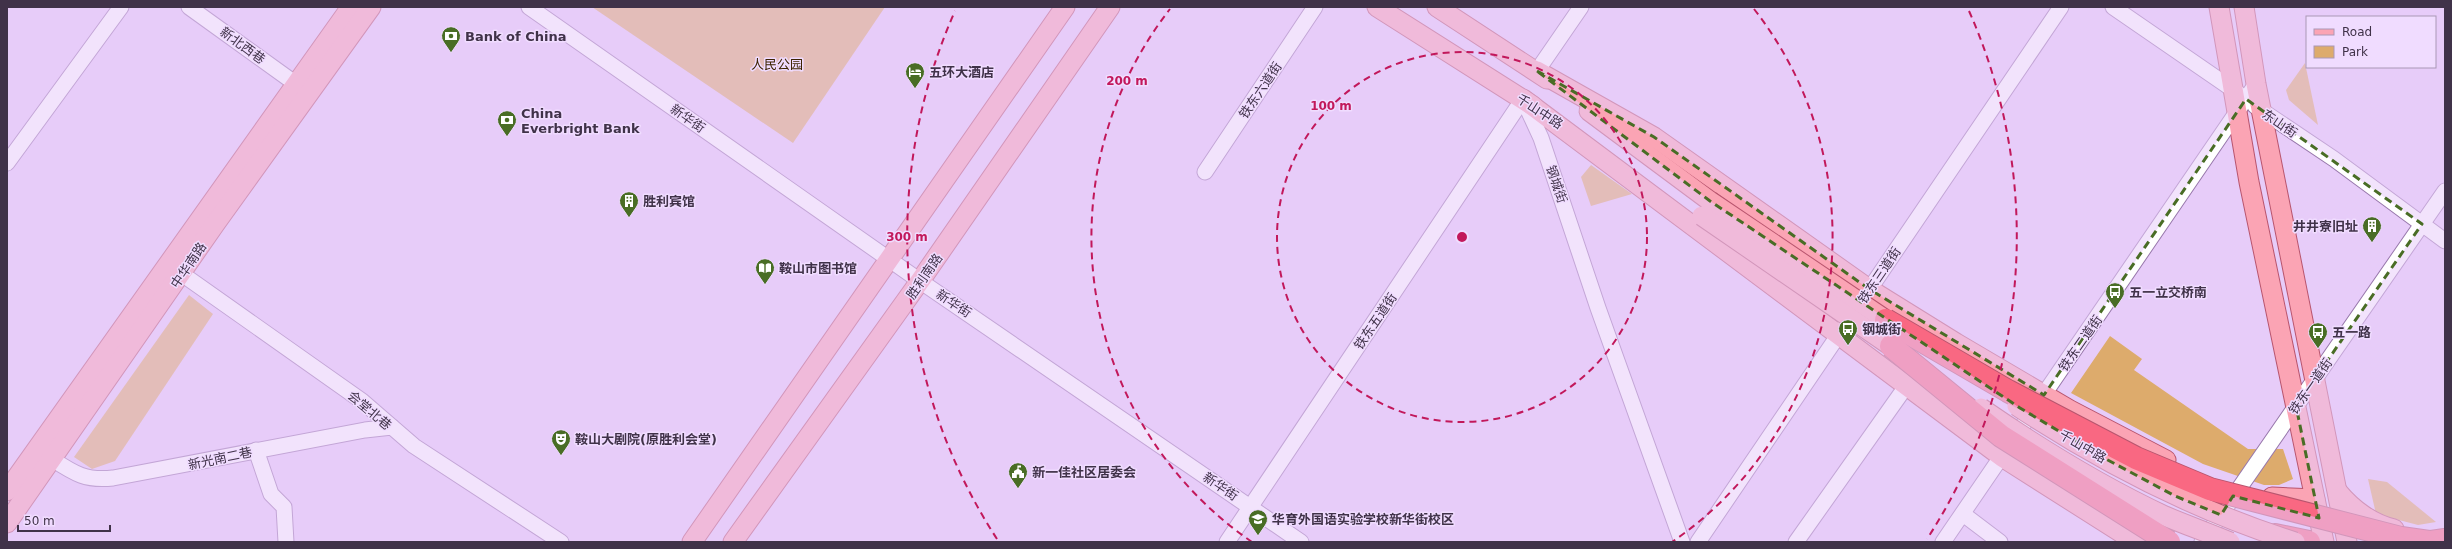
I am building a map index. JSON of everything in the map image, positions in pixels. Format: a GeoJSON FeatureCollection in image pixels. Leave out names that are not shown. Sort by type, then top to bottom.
{"type":"FeatureCollection","features":[{"type":"Feature","properties":{"kind":"highway"},"geometry":{"type":"LineString","coordinates":[[1886,320],[2008,391],[2136,458],[2210,489],[2263,505],[2393,536],[2440,537]]}},
{"type":"Feature","properties":{"kind":"highway"},"geometry":{"type":"LineString","coordinates":[[1891,346],[2001,436],[2169,542]]}},
{"type":"Feature","properties":{"kind":"highway"},"geometry":{"type":"LineString","coordinates":[[2263,532],[2310,542]]}},
{"type":"Feature","properties":{"kind":"main road"},"geometry":{"type":"LineString","coordinates":[[7,489],[351,7]]}},
{"type":"Feature","properties":{"kind":"main road","name":"中华南路"},"geometry":{"type":"LineString","coordinates":[[7,523],[182,274],[215,224],[371,7]]}},
{"type":"Feature","properties":{"kind":"main road"},"geometry":{"type":"LineString","coordinates":[[692,542],[1066,7]]}},
{"type":"Feature","properties":{"kind":"main road","name":"胜利南路"},"geometry":{"type":"LineString","coordinates":[[733,542],[920,281],[1110,7]]}},
{"type":"Feature","properties":{"kind":"main road","name":"千山中路"},"geometry":{"type":"LineString","coordinates":[[1377,7],[1523,99],[1706,209],[1886,320],[2020,408],[2104,458],[2175,496],[2263,532],[2295,542]]}},
{"type":"Feature","properties":{"kind":"main road"},"geometry":{"type":"LineString","coordinates":[[1437,7],[1537,71],[1654,137],[1870,289],[2044,395],[2156,456],[2202,476],[2238,489],[2281,499],[2315,499]]}},
{"type":"Feature","properties":{"kind":"main road"},"geometry":{"type":"LineString","coordinates":[[2219,7],[2243,96],[2296,406],[2324,542]]}},
{"type":"Feature","properties":{"kind":"main road"},"geometry":{"type":"LineString","coordinates":[[2243,96],[2244,7]]}},
{"type":"Feature","properties":{"kind":"main road"},"geometry":{"type":"LineString","coordinates":[[1537,71],[1706,209]]}},
{"type":"Feature","properties":{"kind":"main road"},"geometry":{"type":"LineString","coordinates":[[2243,96],[2262,110],[2348,542]]}},
{"type":"Feature","properties":{"kind":"main road"},"geometry":{"type":"LineString","coordinates":[[1523,99],[2002,457],[2136,542]]}},
{"type":"Feature","properties":{"kind":"main road","name":"千山中路"},"geometry":{"type":"LineString","coordinates":[[1706,209],[1891,346],[2008,427],[2093,478],[2165,516],[2230,542]]}},
{"type":"Feature","properties":{"kind":"main road"},"geometry":{"type":"LineString","coordinates":[[2338,492],[2349,506],[2375,522],[2391,528],[2440,537]]}},
{"type":"Feature","properties":{"kind":"street"},"geometry":{"type":"LineString","coordinates":[[7,163],[121,7]]}},
{"type":"Feature","properties":{"kind":"street","name":"新北西巷"},"geometry":{"type":"LineString","coordinates":[[189,7],[296,84]]}},
{"type":"Feature","properties":{"kind":"street","name":"新华街"},"geometry":{"type":"LineString","coordinates":[[529,7],[920,281],[1301,542]]}},
{"type":"Feature","properties":{"kind":"street","name":"铁东六道街"},"geometry":{"type":"LineString","coordinates":[[1206,172],[1315,7]]}},
{"type":"Feature","properties":{"kind":"street"},"geometry":{"type":"LineString","coordinates":[[1537,71],[1581,7]]}},
{"type":"Feature","properties":{"kind":"street","name":"铁东三道街"},"geometry":{"type":"LineString","coordinates":[[1698,542],[2061,7]]}},
{"type":"Feature","properties":{"kind":"street"},"geometry":{"type":"LineString","coordinates":[[2113,7],[2243,96]]}},
{"type":"Feature","properties":{"kind":"street","name":"铁东二道街"},"geometry":{"type":"LineString","coordinates":[[1943,542],[2044,395],[2243,96]]}},
{"type":"Feature","properties":{"kind":"street","name":"铁东五道街"},"geometry":{"type":"LineString","coordinates":[[1227,542],[1523,99]]}},
{"type":"Feature","properties":{"kind":"street","name":"钢城街"},"geometry":{"type":"LineString","coordinates":[[1523,99],[1541,138],[1598,308],[1682,542]]}},
{"type":"Feature","properties":{"kind":"street","name":"东山街"},"geometry":{"type":"LineString","coordinates":[[2262,110],[2334,160],[2445,241]]}},
{"type":"Feature","properties":{"kind":"street","name":"铁东一道街"},"geometry":{"type":"LineString","coordinates":[[2202,542],[2445,191]]}},
{"type":"Feature","properties":{"kind":"street","name":"会堂北巷"},"geometry":{"type":"LineString","coordinates":[[182,274],[358,398],[414,446],[561,542]]}},
{"type":"Feature","properties":{"kind":"street"},"geometry":{"type":"LineString","coordinates":[[1796,542],[1907,385]]}},
{"type":"Feature","properties":{"kind":"street","name":"新光南二巷"},"geometry":{"type":"LineString","coordinates":[[52,459],[75,474],[95,480],[158,471],[256,450],[365,430],[392,427]]}},
{"type":"Feature","properties":{"kind":"street"},"geometry":{"type":"LineString","coordinates":[[256,450],[271,494],[284,507],[286,542]]}},
{"type":"Feature","properties":{"kind":"street"},"geometry":{"type":"LineString","coordinates":[[1962,514],[2000,542]]}},
{"type":"Feature","properties":{"kind":"highlighted area"},"geometry":{"type":"Polygon","coordinates":[[[1537,71],[1654,137],[1869,289],[2044,395],[2246,99],[2422,224],[2296,406],[2319,518],[2233,496],[2221,515],[2175,496],[2104,458],[2020,408],[1710,201],[1537,71]]]}},
{"type":"Feature","properties":{"kind":"green space","name":"人民公园"},"geometry":{"type":"Polygon","coordinates":[[[592,7],[885,7],[793,143],[592,7]]]}},
{"type":"Feature","properties":{"kind":"green space"},"geometry":{"type":"Polygon","coordinates":[[[2305,63],[2318,125],[2289,100],[2286,90],[2305,63]]]}},
{"type":"Feature","properties":{"kind":"green space"},"geometry":{"type":"Polygon","coordinates":[[[1591,165],[1632,194],[1591,206],[1581,177],[1591,165]]]}},
{"type":"Feature","properties":{"kind":"green space"},"geometry":{"type":"Polygon","coordinates":[[[189,295],[213,314],[115,461],[92,469],[74,457],[189,295]]]}},
{"type":"Feature","properties":{"kind":"green space"},"geometry":{"type":"Polygon","coordinates":[[[2110,336],[2142,359],[2134,370],[2248,449],[2283,449],[2293,479],[2279,485],[2264,485],[2203,464],[2071,393],[2110,336]]]}},
{"type":"Feature","properties":{"kind":"green space"},"geometry":{"type":"Polygon","coordinates":[[[2368,479],[2387,482],[2436,522],[2418,525],[2376,514],[2368,479]]]}},
{"type":"Feature","properties":{"kind":"place","name":"Bank of China"},"geometry":{"type":"Point","coordinates":[451,53]}},
{"type":"Feature","properties":{"kind":"place","name":"五环大酒店"},"geometry":{"type":"Point","coordinates":[915,89]}},
{"type":"Feature","properties":{"kind":"place","name":"China Everbright Bank"},"geometry":{"type":"Point","coordinates":[507,137]}},
{"type":"Feature","properties":{"kind":"place","name":"胜利宾馆"},"geometry":{"type":"Point","coordinates":[629,218]}},
{"type":"Feature","properties":{"kind":"place","name":"井井寮旧址"},"geometry":{"type":"Point","coordinates":[2372,243]}},
{"type":"Feature","properties":{"kind":"place","name":"鞍山市图书馆"},"geometry":{"type":"Point","coordinates":[765,285]}},
{"type":"Feature","properties":{"kind":"place","name":"五一立交桥南"},"geometry":{"type":"Point","coordinates":[2115,309]}},
{"type":"Feature","properties":{"kind":"place","name":"钢城街"},"geometry":{"type":"Point","coordinates":[1848,346]}},
{"type":"Feature","properties":{"kind":"place","name":"五一路"},"geometry":{"type":"Point","coordinates":[2318,349]}},
{"type":"Feature","properties":{"kind":"place","name":"鞍山大剧院(原胜利会堂)"},"geometry":{"type":"Point","coordinates":[561,456]}},
{"type":"Feature","properties":{"kind":"place","name":"新一佳社区居委会"},"geometry":{"type":"Point","coordinates":[1018,489]}},
{"type":"Feature","properties":{"kind":"place","name":"华育外国语实验学校新华街校区"},"geometry":{"type":"Point","coordinates":[1258,536]}}]}
